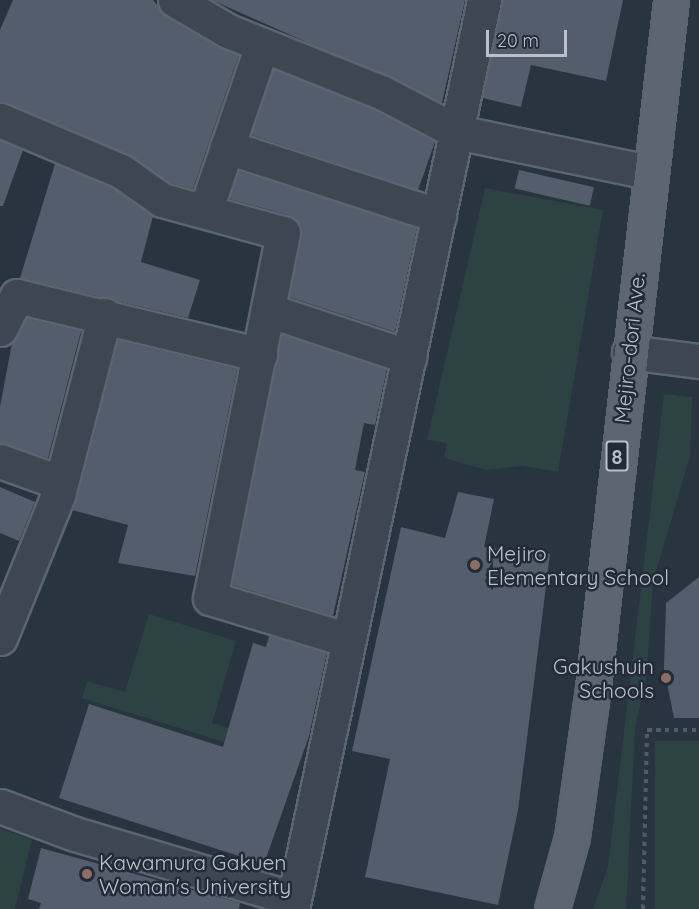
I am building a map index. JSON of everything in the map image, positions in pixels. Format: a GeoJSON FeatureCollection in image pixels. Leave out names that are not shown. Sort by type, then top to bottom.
{"type":"FeatureCollection","features":[{"type":"Feature","properties":{"kind":"main road","name":"Mejiro-dori Ave."},"geometry":{"type":"LineString","coordinates":[[552,909],[573,837],[649,172],[671,0]]}},
{"type":"Feature","properties":{"kind":"street"},"geometry":{"type":"LineString","coordinates":[[175,0],[262,45],[383,93],[457,132],[649,172]]}},
{"type":"Feature","properties":{"kind":"street"},"geometry":{"type":"LineString","coordinates":[[0,806],[75,834],[293,904],[484,0]]}},
{"type":"Feature","properties":{"kind":"street"},"geometry":{"type":"LineString","coordinates":[[206,210],[262,45]]}},
{"type":"Feature","properties":{"kind":"street"},"geometry":{"type":"LineString","coordinates":[[0,120],[121,171],[162,200],[206,210],[283,233],[210,598],[348,640]]}},
{"type":"Feature","properties":{"kind":"street"},"geometry":{"type":"LineString","coordinates":[[227,147],[439,216]]}},
{"type":"Feature","properties":{"kind":"street"},"geometry":{"type":"LineString","coordinates":[[2,316],[17,296],[105,315],[260,355]]}},
{"type":"Feature","properties":{"kind":"street"},"geometry":{"type":"LineString","coordinates":[[268,310],[409,357]]}},
{"type":"Feature","properties":{"kind":"street"},"geometry":{"type":"LineString","coordinates":[[0,638],[62,483],[105,315]]}},
{"type":"Feature","properties":{"kind":"street"},"geometry":{"type":"LineString","coordinates":[[629,352],[699,361]]}},
{"type":"Feature","properties":{"kind":"street"},"geometry":{"type":"LineString","coordinates":[[0,461],[62,483]]}},
{"type":"Feature","properties":{"kind":"path"},"geometry":{"type":"LineString","coordinates":[[643,909],[647,730],[699,730]]}},
{"type":"Feature","properties":{"kind":"green space"},"geometry":{"type":"Polygon","coordinates":[[[485,188],[603,210],[558,472],[522,466],[486,470],[444,458],[447,443],[427,440],[485,188]]]}},
{"type":"Feature","properties":{"kind":"green space"},"geometry":{"type":"Polygon","coordinates":[[[664,394],[692,397],[690,456],[653,582],[646,680],[635,728],[626,909],[593,909],[608,867],[664,394]]]}},
{"type":"Feature","properties":{"kind":"green space"},"geometry":{"type":"Polygon","coordinates":[[[149,614],[236,641],[212,723],[300,750],[296,764],[82,698],[87,681],[125,692],[149,614]]]}},
{"type":"Feature","properties":{"kind":"green space"},"geometry":{"type":"Polygon","coordinates":[[[655,741],[699,741],[699,909],[655,909],[655,741]]]}},
{"type":"Feature","properties":{"kind":"green space"},"geometry":{"type":"Polygon","coordinates":[[[0,828],[32,840],[15,909],[0,909],[0,828]]]}},
{"type":"Feature","properties":{"kind":"building"},"geometry":{"type":"Polygon","coordinates":[[[13,0],[153,0],[166,16],[239,55],[193,189],[170,183],[128,154],[0,102],[0,30],[13,0]]]}},
{"type":"Feature","properties":{"kind":"building"},"geometry":{"type":"Polygon","coordinates":[[[212,0],[465,0],[442,103],[212,0]]]}},
{"type":"Feature","properties":{"kind":"building"},"geometry":{"type":"Polygon","coordinates":[[[503,0],[623,0],[606,81],[531,65],[521,107],[483,98],[503,0]]]}},
{"type":"Feature","properties":{"kind":"building"},"geometry":{"type":"Polygon","coordinates":[[[273,69],[375,110],[435,142],[418,190],[251,135],[273,69]]]}},
{"type":"Feature","properties":{"kind":"building"},"geometry":{"type":"Polygon","coordinates":[[[0,140],[23,150],[3,206],[0,206],[0,140]]]}},
{"type":"Feature","properties":{"kind":"building"},"geometry":{"type":"Polygon","coordinates":[[[55,164],[112,187],[153,216],[141,262],[200,280],[188,318],[20,278],[55,164]]]}},
{"type":"Feature","properties":{"kind":"building"},"geometry":{"type":"Polygon","coordinates":[[[519,170],[594,187],[590,206],[515,189],[519,170]]]}},
{"type":"Feature","properties":{"kind":"building"},"geometry":{"type":"Polygon","coordinates":[[[239,171],[417,228],[395,332],[289,297],[301,227],[288,215],[229,199],[239,171]]]}},
{"type":"Feature","properties":{"kind":"building"},"geometry":{"type":"Polygon","coordinates":[[[27,318],[81,331],[48,458],[0,443],[0,407],[12,343],[27,318]]]}},
{"type":"Feature","properties":{"kind":"building"},"geometry":{"type":"Polygon","coordinates":[[[282,334],[387,369],[375,425],[364,423],[355,470],[365,472],[333,616],[232,585],[282,334]]]}},
{"type":"Feature","properties":{"kind":"building"},"geometry":{"type":"Polygon","coordinates":[[[118,340],[237,369],[195,576],[118,563],[128,525],[72,510],[118,340]]]}},
{"type":"Feature","properties":{"kind":"building"},"geometry":{"type":"Polygon","coordinates":[[[0,487],[35,502],[19,541],[0,533],[0,487]]]}},
{"type":"Feature","properties":{"kind":"building"},"geometry":{"type":"Polygon","coordinates":[[[458,492],[494,499],[484,547],[550,554],[518,810],[498,905],[365,877],[390,759],[352,751],[401,527],[445,538],[458,492]]]}},
{"type":"Feature","properties":{"kind":"building"},"geometry":{"type":"Polygon","coordinates":[[[699,577],[699,718],[674,718],[664,668],[666,603],[699,577]]]}},
{"type":"Feature","properties":{"kind":"building"},"geometry":{"type":"Polygon","coordinates":[[[269,636],[327,653],[309,736],[264,864],[59,798],[89,704],[223,747],[253,643],[266,647],[269,636]]]}},
{"type":"Feature","properties":{"kind":"building"},"geometry":{"type":"Polygon","coordinates":[[[41,848],[240,903],[239,909],[39,909],[41,903],[28,899],[41,848]]]}},
{"type":"Feature","properties":{"kind":"place","name":"Mejiro Elementary School"},"geometry":{"type":"Point","coordinates":[475,565]}},
{"type":"Feature","properties":{"kind":"place","name":"Gakushuin Schools"},"geometry":{"type":"Point","coordinates":[666,678]}},
{"type":"Feature","properties":{"kind":"place","name":"Kawamura Gakuen Woman's University"},"geometry":{"type":"Point","coordinates":[87,874]}}]}
